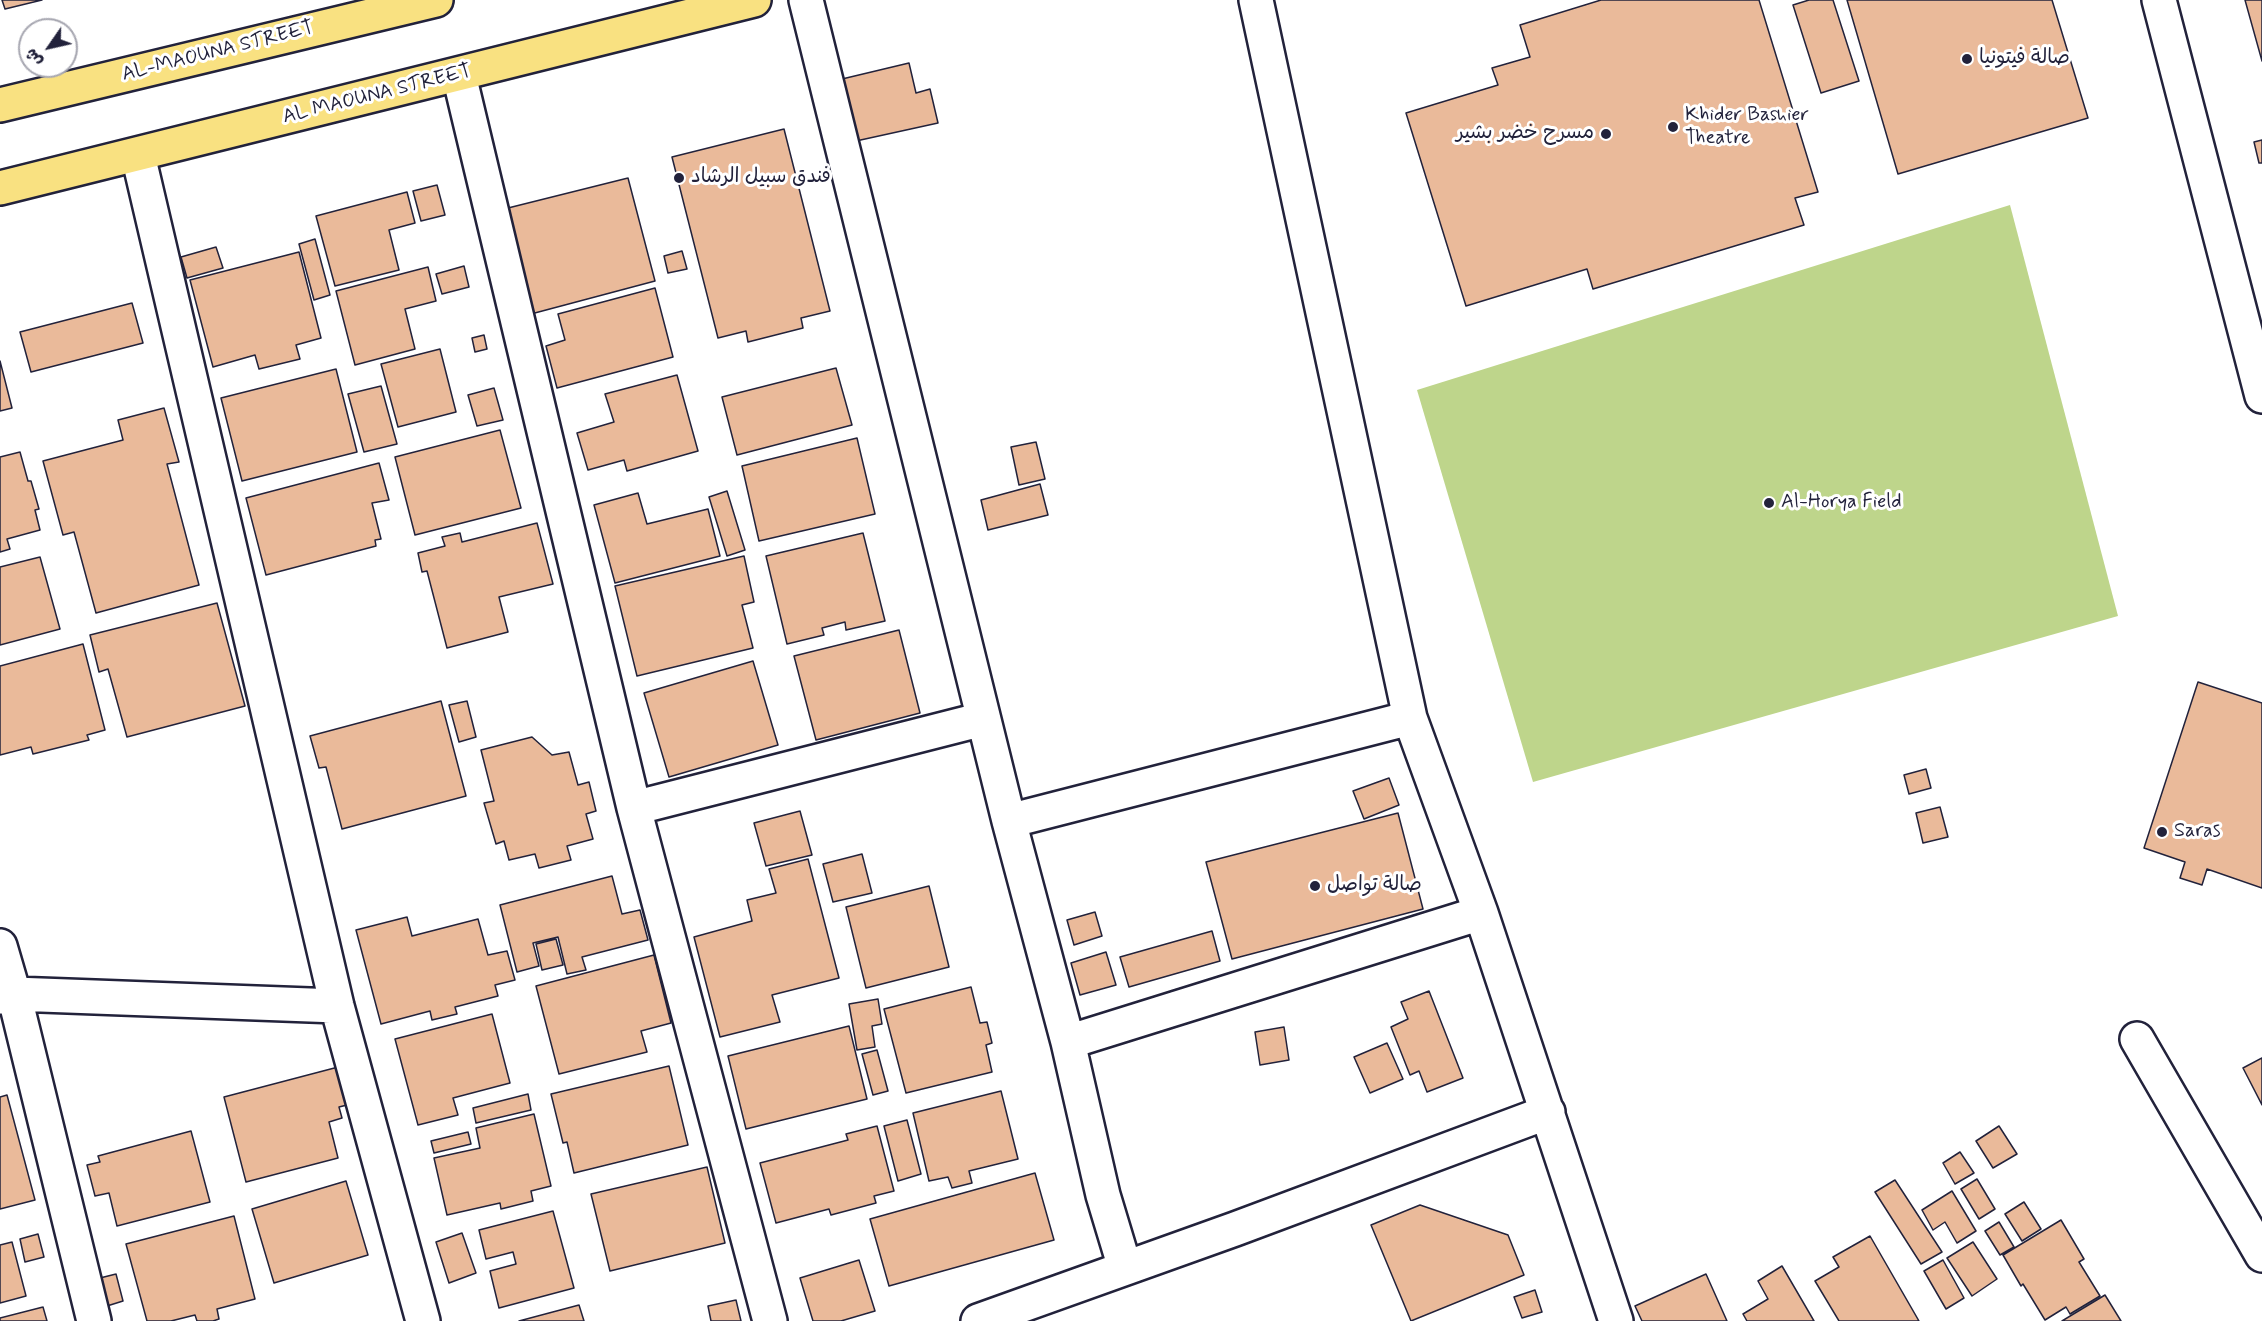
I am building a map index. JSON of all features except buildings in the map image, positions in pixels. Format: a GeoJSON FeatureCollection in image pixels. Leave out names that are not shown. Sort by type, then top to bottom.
{"type":"FeatureCollection","features":[{"type":"Feature","properties":{"kind":"highway","name":"AL-MAOUNA STREET"},"geometry":{"type":"LineString","coordinates":[[0,105],[436,0]]}},
{"type":"Feature","properties":{"kind":"highway","name":"AL MAOUNA STREET"},"geometry":{"type":"LineString","coordinates":[[0,188],[754,0]]}},
{"type":"Feature","properties":{"kind":"street"},"geometry":{"type":"LineString","coordinates":[[806,0],[1009,821],[1068,1042],[1103,1195],[1125,1268]]}},
{"type":"Feature","properties":{"kind":"street"},"geometry":{"type":"LineString","coordinates":[[1256,0],[1410,718],[1481,913],[1616,1321]]}},
{"type":"Feature","properties":{"kind":"street"},"geometry":{"type":"LineString","coordinates":[[2158,0],[2262,396]]}},
{"type":"Feature","properties":{"kind":"street"},"geometry":{"type":"LineString","coordinates":[[459,75],[634,808],[770,1321]]}},
{"type":"Feature","properties":{"kind":"street"},"geometry":{"type":"LineString","coordinates":[[138,155],[338,1006],[423,1321]]}},
{"type":"Feature","properties":{"kind":"street"},"geometry":{"type":"LineString","coordinates":[[1009,821],[1410,718]]}},
{"type":"Feature","properties":{"kind":"street"},"geometry":{"type":"LineString","coordinates":[[634,808],[984,719]]}},
{"type":"Feature","properties":{"kind":"street"},"geometry":{"type":"LineString","coordinates":[[1068,1042],[1481,913]]}},
{"type":"Feature","properties":{"kind":"street"},"geometry":{"type":"LineString","coordinates":[[0,946],[7,996],[94,1321]]}},
{"type":"Feature","properties":{"kind":"street"},"geometry":{"type":"LineString","coordinates":[[7,996],[338,1006]]}},
{"type":"Feature","properties":{"kind":"street"},"geometry":{"type":"LineString","coordinates":[[2137,1039],[2262,1255]]}},
{"type":"Feature","properties":{"kind":"street"},"geometry":{"type":"LineString","coordinates":[[978,1321],[1548,1112]]}},
{"type":"Feature","properties":{"kind":"green space","name":"Al-Horya Field"},"geometry":{"type":"Polygon","coordinates":[[[2010,205],[2118,616],[1533,782],[1417,390],[2010,205]]]}},
{"type":"Feature","properties":{"kind":"place","name":"صالة فيتونيا"},"geometry":{"type":"Point","coordinates":[1967,59]}},
{"type":"Feature","properties":{"kind":"place","name":"Khider Bashier Theatre"},"geometry":{"type":"Point","coordinates":[1673,127]}},
{"type":"Feature","properties":{"kind":"place","name":"مسرح خضر بشير"},"geometry":{"type":"Point","coordinates":[1606,134]}},
{"type":"Feature","properties":{"kind":"place","name":"فندق سبيل الرشاد"},"geometry":{"type":"Point","coordinates":[679,178]}},
{"type":"Feature","properties":{"kind":"place","name":"Al-Horya Field"},"geometry":{"type":"Point","coordinates":[1769,503]}},
{"type":"Feature","properties":{"kind":"place","name":"Saras"},"geometry":{"type":"Point","coordinates":[2162,832]}},
{"type":"Feature","properties":{"kind":"place","name":"صالة تواصل"},"geometry":{"type":"Point","coordinates":[1315,886]}}]}
